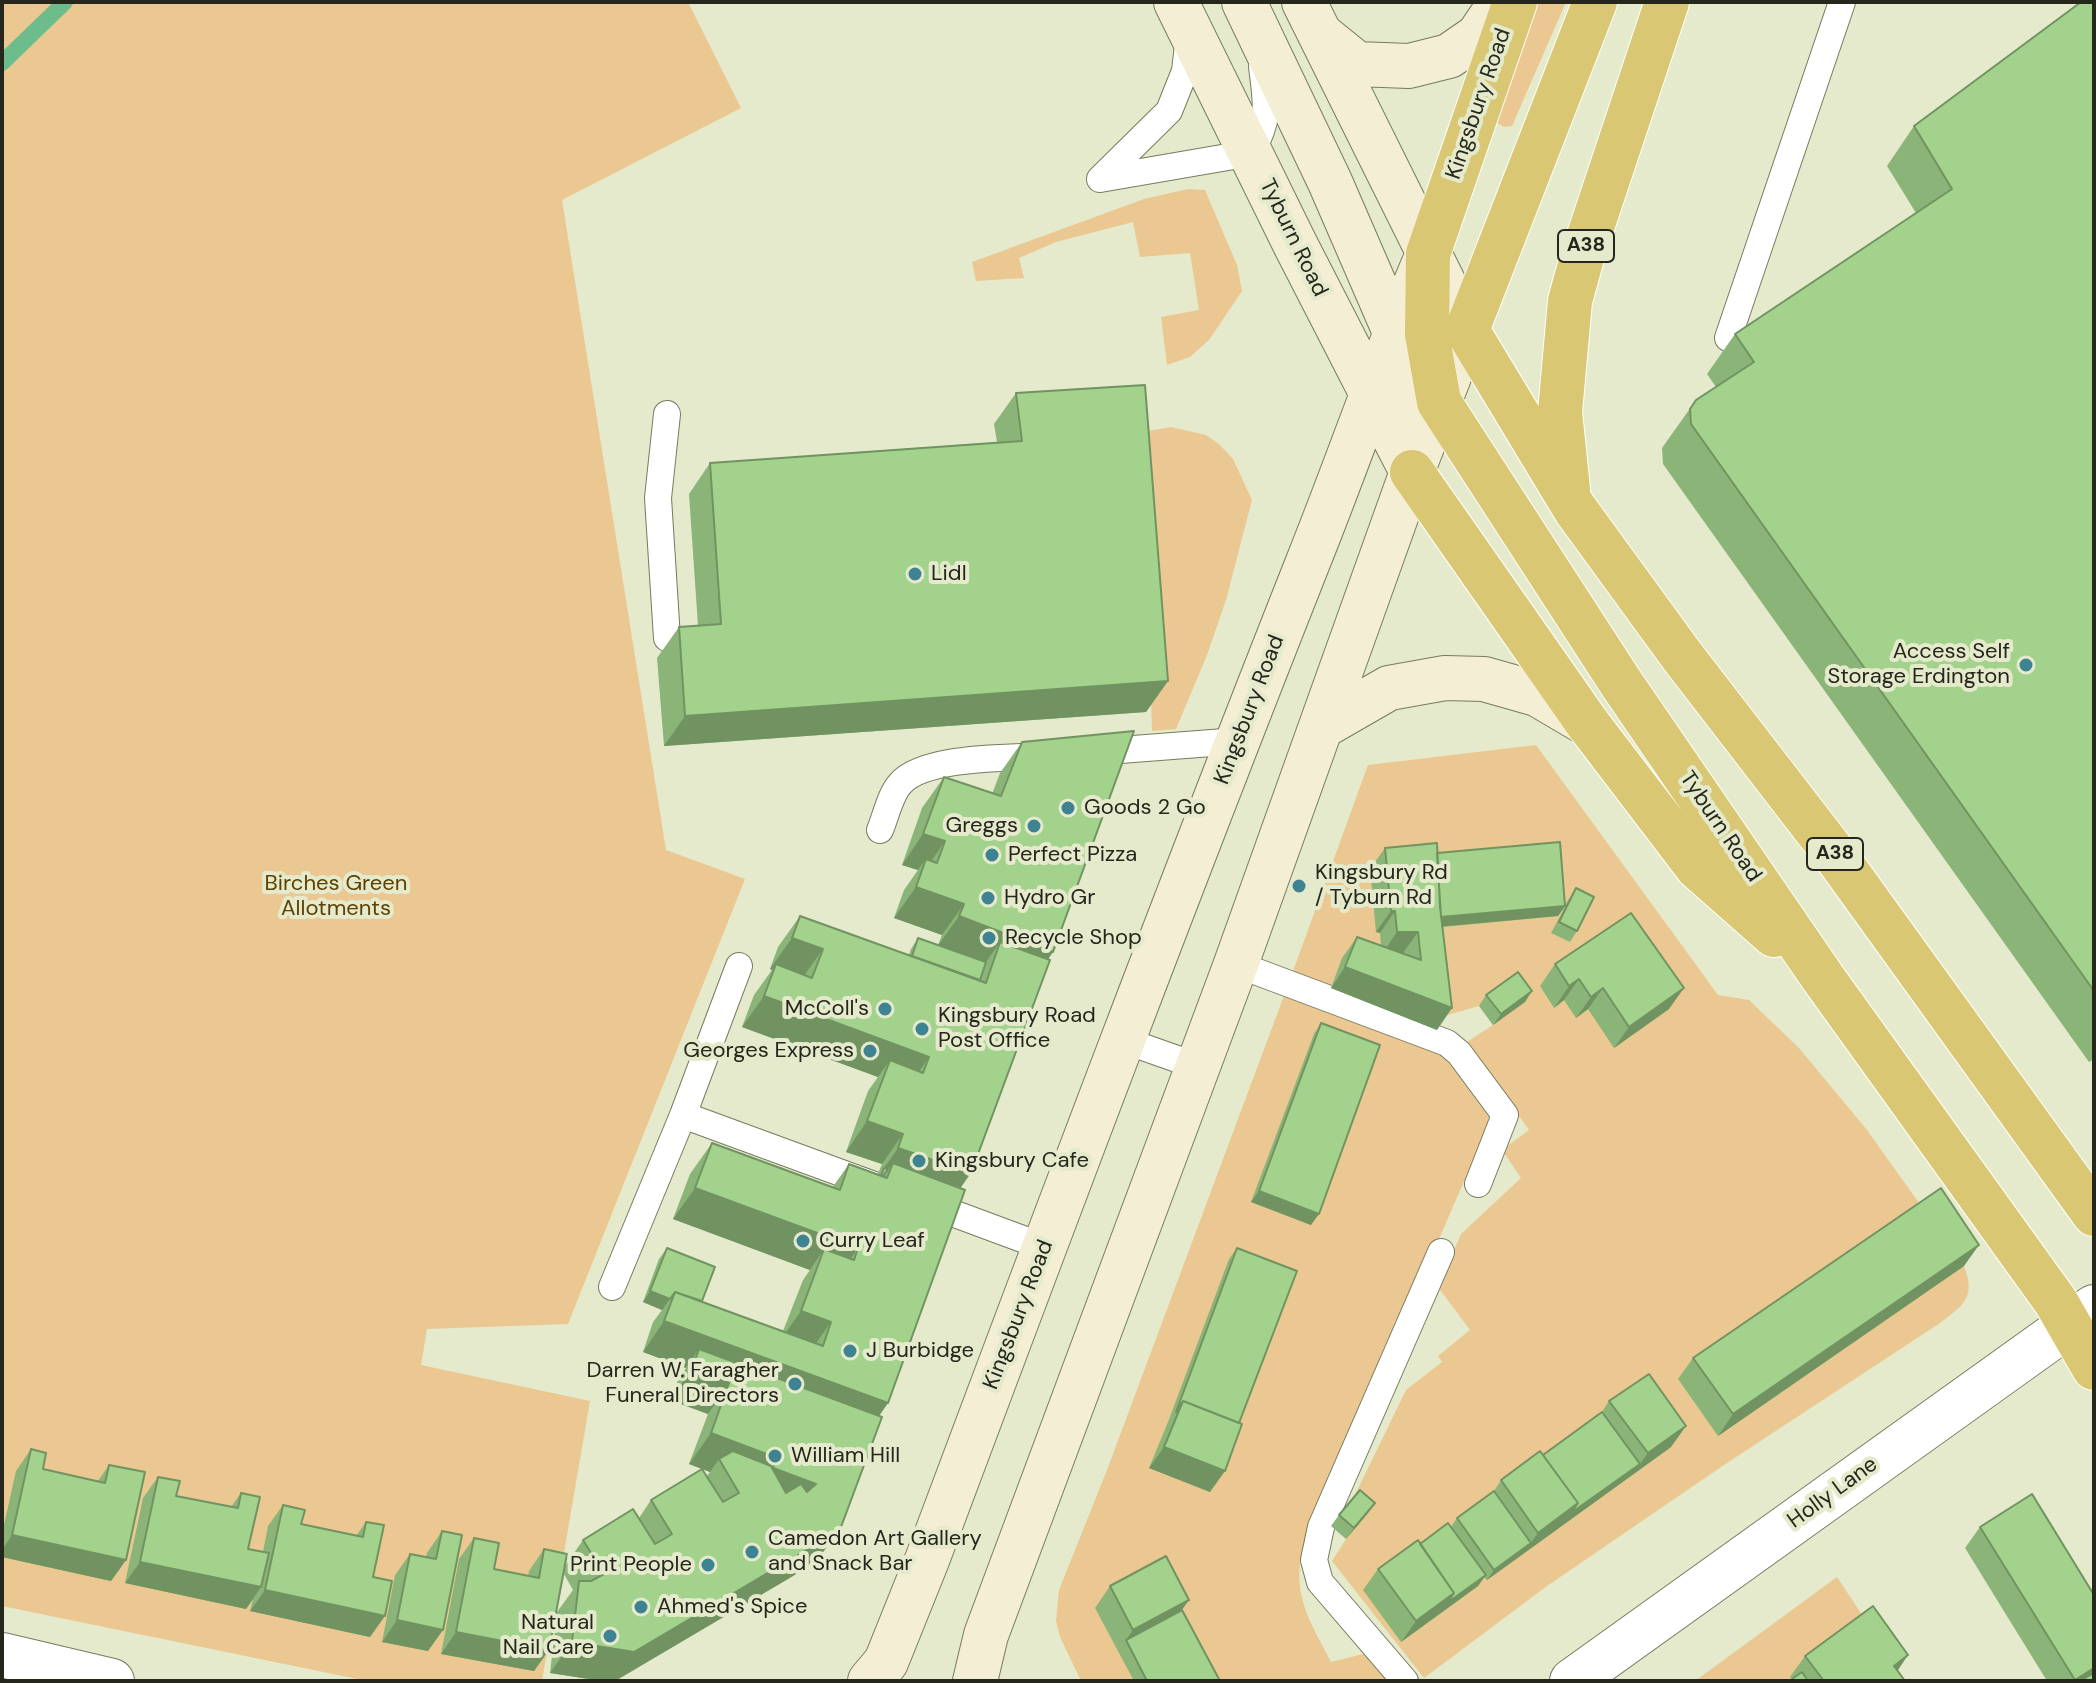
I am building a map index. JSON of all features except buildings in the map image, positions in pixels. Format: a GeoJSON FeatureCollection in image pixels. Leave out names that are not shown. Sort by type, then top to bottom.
{"type":"FeatureCollection","features":[{"type":"Feature","properties":{"kind":"highway","name":"Kingsbury Road"},"geometry":{"type":"LineString","coordinates":[[1428,254],[1515,2]]}},
{"type":"Feature","properties":{"kind":"highway"},"geometry":{"type":"LineString","coordinates":[[1467,330],[1595,2]]}},
{"type":"Feature","properties":{"kind":"highway","name":"A38"},"geometry":{"type":"LineString","coordinates":[[1569,499],[1560,412],[1570,301],[1667,2]]}},
{"type":"Feature","properties":{"kind":"highway","name":"Tyburn Road"},"geometry":{"type":"LineString","coordinates":[[1428,254],[1427,334],[1439,402],[1621,683],[1823,978],[2082,1316],[2094,1368]]}},
{"type":"Feature","properties":{"kind":"highway","name":"A38"},"geometry":{"type":"LineString","coordinates":[[1467,330],[1569,499],[1682,656],[1830,848],[2094,1214]]}},
{"type":"Feature","properties":{"kind":"highway"},"geometry":{"type":"LineString","coordinates":[[1412,472],[1588,724],[1697,867],[1823,978]]}},
{"type":"Feature","properties":{"kind":"street"},"geometry":{"type":"LineString","coordinates":[[1311,17],[1357,64],[1409,66],[1449,56],[1478,36],[1501,2]]}},
{"type":"Feature","properties":{"kind":"street","name":"Tyburn Road"},"geometry":{"type":"LineString","coordinates":[[1183,15],[1412,472]]}},
{"type":"Feature","properties":{"kind":"street"},"geometry":{"type":"LineString","coordinates":[[1251,17],[1330,182],[1395,332],[1408,390],[1412,472]]}},
{"type":"Feature","properties":{"kind":"street","name":"Tyburn Road"},"geometry":{"type":"LineString","coordinates":[[1311,17],[1467,330]]}},
{"type":"Feature","properties":{"kind":"street","name":"Kingsbury Road"},"geometry":{"type":"LineString","coordinates":[[870,1681],[886,1662],[898,1634],[1123,1040],[1395,332],[1428,254]]}},
{"type":"Feature","properties":{"kind":"street"},"geometry":{"type":"LineString","coordinates":[[975,1681],[992,1620],[1236,964],[1412,472],[1467,330]]}},
{"type":"Feature","properties":{"kind":"street"},"geometry":{"type":"LineString","coordinates":[[1323,726],[1389,688],[1445,678],[1484,679],[1537,694],[1588,724]]}},
{"type":"Feature","properties":{"kind":"street","name":"Holly Lane"},"geometry":{"type":"LineString","coordinates":[[1583,1673],[2082,1316]]}},
{"type":"Feature","properties":{"kind":"street"},"geometry":{"type":"LineString","coordinates":[[2,1655],[112,1681]]}},
{"type":"Feature","properties":{"kind":"lane"},"geometry":{"type":"LineString","coordinates":[[1728,338],[1842,2]]}},
{"type":"Feature","properties":{"kind":"lane"},"geometry":{"type":"LineString","coordinates":[[1183,15],[1185,71],[1169,111],[1100,179],[1251,153],[1264,130],[1266,101],[1251,17]]}},
{"type":"Feature","properties":{"kind":"lane"},"geometry":{"type":"LineString","coordinates":[[667,414],[658,498],[667,638]]}},
{"type":"Feature","properties":{"kind":"lane"},"geometry":{"type":"LineString","coordinates":[[880,830],[898,785],[931,765],[1238,741]]}},
{"type":"Feature","properties":{"kind":"lane"},"geometry":{"type":"LineString","coordinates":[[1236,964],[1447,1043],[1459,1053],[1505,1115],[1478,1184]]}},
{"type":"Feature","properties":{"kind":"lane"},"geometry":{"type":"LineString","coordinates":[[612,1287],[683,1115],[739,966]]}},
{"type":"Feature","properties":{"kind":"lane"},"geometry":{"type":"LineString","coordinates":[[1123,1040],[1197,1066]]}},
{"type":"Feature","properties":{"kind":"lane"},"geometry":{"type":"LineString","coordinates":[[683,1115],[874,1185]]}},
{"type":"Feature","properties":{"kind":"lane"},"geometry":{"type":"LineString","coordinates":[[947,1211],[1044,1247]]}},
{"type":"Feature","properties":{"kind":"lane"},"geometry":{"type":"LineString","coordinates":[[1405,1681],[1320,1582],[1314,1560],[1321,1527],[1441,1252]]}},
{"type":"Feature","properties":{"kind":"green space","name":"Birches Green Allotments"},"geometry":{"type":"Polygon","coordinates":[[[2,2],[688,2],[741,108],[562,200],[666,850],[745,879],[568,1324],[427,1329],[421,1365],[590,1401],[542,1681],[367,1681],[2,1606],[2,2]]]}},
{"type":"Feature","properties":{"kind":"green space"},"geometry":{"type":"Polygon","coordinates":[[[1536,2],[1566,2],[1512,126],[1504,127],[1491,119],[1536,2]]]}},
{"type":"Feature","properties":{"kind":"green space"},"geometry":{"type":"Polygon","coordinates":[[[1188,189],[1205,190],[1237,265],[1242,291],[1209,340],[1190,357],[1167,365],[1161,317],[1199,310],[1190,253],[1140,257],[1133,222],[1056,242],[1019,258],[1024,278],[976,281],[972,262],[1144,199],[1188,189]]]}},
{"type":"Feature","properties":{"kind":"green space"},"geometry":{"type":"Polygon","coordinates":[[[1171,427],[1206,435],[1219,444],[1233,459],[1252,500],[1226,600],[1176,729],[1152,731],[1150,673],[1167,671],[1149,431],[1171,427]]]}},
{"type":"Feature","properties":{"kind":"green space"},"geometry":{"type":"Polygon","coordinates":[[[1536,745],[1718,995],[1749,1000],[1799,1048],[1867,1130],[1964,1266],[1969,1285],[1966,1299],[1940,1323],[1547,1586],[1424,1678],[1332,1561],[1346,1539],[1331,1526],[1352,1501],[1406,1390],[1442,1362],[1438,1356],[1470,1330],[1438,1287],[1461,1234],[1521,1178],[1502,1150],[1529,1130],[1467,1042],[1493,1025],[1479,1006],[1437,1018],[1437,1030],[1292,974],[1368,765],[1536,745]]]}},
{"type":"Feature","properties":{"kind":"green space"},"geometry":{"type":"Polygon","coordinates":[[[1285,993],[1446,1054],[1492,1116],[1300,1562],[1303,1602],[1331,1662],[1367,1653],[1393,1681],[1081,1681],[1060,1637],[1056,1621],[1059,1590],[1107,1470],[1285,993]]]}},
{"type":"Feature","properties":{"kind":"green space"},"geometry":{"type":"Polygon","coordinates":[[[1837,1577],[1906,1681],[1695,1681],[1837,1577]]]}},
{"type":"Feature","properties":{"kind":"waterway"},"geometry":{"type":"LineString","coordinates":[[2,63],[65,2]]}},
{"type":"Feature","properties":{"kind":"place","name":"Lidl"},"geometry":{"type":"Point","coordinates":[915,574]}},
{"type":"Feature","properties":{"kind":"place","name":"Access Self Storage Erdington"},"geometry":{"type":"Point","coordinates":[2026,665]}},
{"type":"Feature","properties":{"kind":"place","name":"Goods 2 Go"},"geometry":{"type":"Point","coordinates":[1068,808]}},
{"type":"Feature","properties":{"kind":"place","name":"Greggs"},"geometry":{"type":"Point","coordinates":[1034,826]}},
{"type":"Feature","properties":{"kind":"place","name":"Perfect Pizza"},"geometry":{"type":"Point","coordinates":[992,855]}},
{"type":"Feature","properties":{"kind":"place","name":"Kingsbury Rd / Tyburn Rd"},"geometry":{"type":"Point","coordinates":[1299,886]}},
{"type":"Feature","properties":{"kind":"place","name":"Hydro Gr"},"geometry":{"type":"Point","coordinates":[988,898]}},
{"type":"Feature","properties":{"kind":"place","name":"Recycle Shop"},"geometry":{"type":"Point","coordinates":[989,938]}},
{"type":"Feature","properties":{"kind":"place","name":"McColl's"},"geometry":{"type":"Point","coordinates":[885,1009]}},
{"type":"Feature","properties":{"kind":"place","name":"Kingsbury Road Post Office"},"geometry":{"type":"Point","coordinates":[922,1029]}},
{"type":"Feature","properties":{"kind":"place","name":"Georges Express"},"geometry":{"type":"Point","coordinates":[870,1051]}},
{"type":"Feature","properties":{"kind":"place","name":"Kingsbury Cafe"},"geometry":{"type":"Point","coordinates":[919,1161]}},
{"type":"Feature","properties":{"kind":"place","name":"Curry Leaf"},"geometry":{"type":"Point","coordinates":[803,1241]}},
{"type":"Feature","properties":{"kind":"place","name":"J Burbidge"},"geometry":{"type":"Point","coordinates":[850,1351]}},
{"type":"Feature","properties":{"kind":"place","name":"Darren W. Faragher Funeral Directors"},"geometry":{"type":"Point","coordinates":[795,1384]}},
{"type":"Feature","properties":{"kind":"place","name":"William Hill"},"geometry":{"type":"Point","coordinates":[775,1456]}},
{"type":"Feature","properties":{"kind":"place","name":"Camedon Art Gallery and Snack Bar"},"geometry":{"type":"Point","coordinates":[752,1552]}},
{"type":"Feature","properties":{"kind":"place","name":"Print People"},"geometry":{"type":"Point","coordinates":[708,1565]}},
{"type":"Feature","properties":{"kind":"place","name":"Ahmed's Spice"},"geometry":{"type":"Point","coordinates":[641,1607]}},
{"type":"Feature","properties":{"kind":"place","name":"Natural Nail Care"},"geometry":{"type":"Point","coordinates":[610,1636]}}]}
